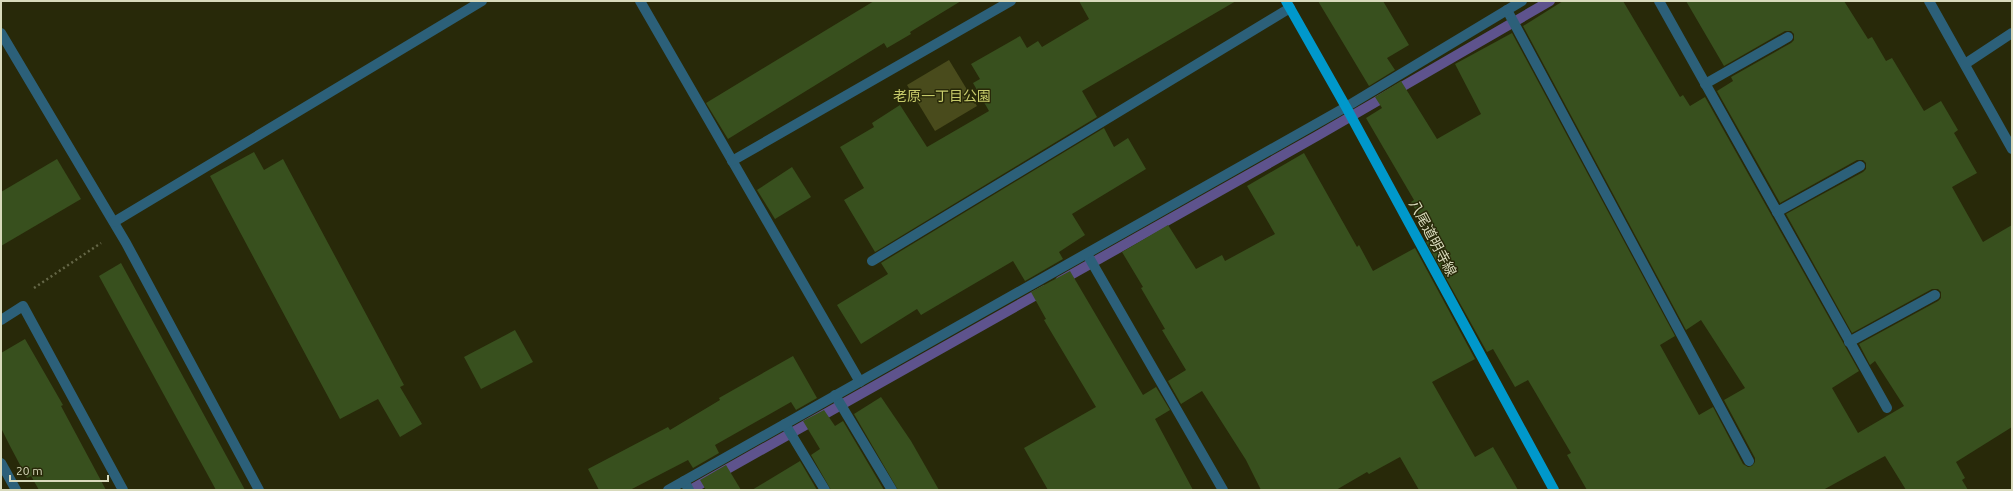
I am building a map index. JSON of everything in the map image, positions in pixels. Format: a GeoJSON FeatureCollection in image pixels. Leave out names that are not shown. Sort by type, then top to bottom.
{"type":"FeatureCollection","features":[{"type":"Feature","properties":{"kind":"main road","name":"八尾道明寺線"},"geometry":{"type":"LineString","coordinates":[[1288,5],[1346,107],[1554,490]]}},
{"type":"Feature","properties":{"kind":"street"},"geometry":{"type":"LineString","coordinates":[[114,222],[482,1]]}},
{"type":"Feature","properties":{"kind":"street"},"geometry":{"type":"LineString","coordinates":[[640,1],[860,382]]}},
{"type":"Feature","properties":{"kind":"street"},"geometry":{"type":"LineString","coordinates":[[732,161],[1011,1]]}},
{"type":"Feature","properties":{"kind":"street"},"geometry":{"type":"LineString","coordinates":[[668,490],[686,486],[785,424],[1346,107],[1522,1]]}},
{"type":"Feature","properties":{"kind":"street"},"geometry":{"type":"LineString","coordinates":[[1659,1],[1887,408]]}},
{"type":"Feature","properties":{"kind":"street"},"geometry":{"type":"LineString","coordinates":[[1929,1],[2012,149]]}},
{"type":"Feature","properties":{"kind":"street"},"geometry":{"type":"LineString","coordinates":[[872,261],[1288,5]]}},
{"type":"Feature","properties":{"kind":"street"},"geometry":{"type":"LineString","coordinates":[[1507,10],[1749,461]]}},
{"type":"Feature","properties":{"kind":"street"},"geometry":{"type":"LineString","coordinates":[[1,33],[114,222],[259,490]]}},
{"type":"Feature","properties":{"kind":"street"},"geometry":{"type":"LineString","coordinates":[[1965,64],[2012,33]]}},
{"type":"Feature","properties":{"kind":"street"},"geometry":{"type":"LineString","coordinates":[[1705,84],[1788,37]]}},
{"type":"Feature","properties":{"kind":"street"},"geometry":{"type":"LineString","coordinates":[[1777,212],[1860,166]]}},
{"type":"Feature","properties":{"kind":"street"},"geometry":{"type":"LineString","coordinates":[[1087,254],[1223,490]]}},
{"type":"Feature","properties":{"kind":"street"},"geometry":{"type":"LineString","coordinates":[[1849,342],[1935,295]]}},
{"type":"Feature","properties":{"kind":"street"},"geometry":{"type":"LineString","coordinates":[[1,320],[22,306],[123,490]]}},
{"type":"Feature","properties":{"kind":"street"},"geometry":{"type":"LineString","coordinates":[[835,396],[892,490]]}},
{"type":"Feature","properties":{"kind":"street"},"geometry":{"type":"LineString","coordinates":[[785,424],[825,490]]}},
{"type":"Feature","properties":{"kind":"street"},"geometry":{"type":"LineString","coordinates":[[1,463],[16,490]]}},
{"type":"Feature","properties":{"kind":"path"},"geometry":{"type":"LineString","coordinates":[[22,306],[27,294],[119,231]]}},
{"type":"Feature","properties":{"kind":"green space","name":"老原一丁目公園"},"geometry":{"type":"Polygon","coordinates":[[[949,60],[977,106],[935,131],[907,85],[949,60]]]}},
{"type":"Feature","properties":{"kind":"building"},"geometry":{"type":"Polygon","coordinates":[[[874,1],[961,1],[887,48],[884,43],[728,139],[706,103],[874,1]]]}},
{"type":"Feature","properties":{"kind":"building"},"geometry":{"type":"Polygon","coordinates":[[[1079,1],[1236,1],[1082,91],[1097,117],[875,252],[844,200],[864,188],[840,147],[874,127],[872,123],[900,105],[927,147],[989,111],[973,83],[980,79],[971,64],[1020,36],[1027,48],[1038,41],[1042,47],[1089,19],[1079,1]]]}},
{"type":"Feature","properties":{"kind":"building"},"geometry":{"type":"Polygon","coordinates":[[[1318,1],[1383,1],[1409,45],[1387,58],[1395,70],[1369,86],[1318,1]]]}},
{"type":"Feature","properties":{"kind":"building"},"geometry":{"type":"Polygon","coordinates":[[[1563,1],[1623,1],[1680,97],[1683,95],[1690,106],[1705,97],[1859,371],[1832,388],[1858,433],[1904,406],[1875,361],[1870,365],[1859,344],[1938,301],[1941,298],[1941,292],[1938,289],[1932,289],[1852,333],[1786,214],[1863,172],[1866,169],[1866,163],[1863,160],[1857,160],[1780,203],[1717,91],[1733,81],[1731,77],[1791,43],[1794,40],[1794,34],[1791,31],[1785,31],[1724,66],[1686,1],[1844,1],[1868,39],[1872,37],[1886,61],[1892,58],[1924,111],[1941,101],[1958,130],[1954,133],[1977,173],[1952,187],[1983,242],[2012,225],[2012,427],[1956,462],[1965,478],[1962,480],[1968,490],[1906,490],[1885,456],[1823,490],[1587,490],[1567,455],[1571,453],[1528,380],[1515,387],[1493,349],[1487,352],[1426,242],[1432,238],[1411,202],[1414,200],[1366,118],[1382,108],[1375,97],[1401,81],[1437,139],[1481,114],[1455,64],[1512,33],[1675,336],[1660,345],[1699,415],[1713,407],[1743,464],[1748,467],[1752,466],[1755,462],[1755,458],[1724,400],[1745,388],[1701,320],[1686,330],[1523,26],[1563,1]]]}},
{"type":"Feature","properties":{"kind":"building"},"geometry":{"type":"Polygon","coordinates":[[[1104,128],[1114,147],[1128,138],[1146,169],[1072,214],[1085,235],[1059,252],[1063,259],[1025,281],[1013,261],[921,315],[917,309],[861,344],[837,305],[888,274],[881,263],[1104,128]]]}},
{"type":"Feature","properties":{"kind":"building"},"geometry":{"type":"Polygon","coordinates":[[[254,152],[264,170],[283,159],[404,385],[400,387],[422,424],[400,437],[378,399],[340,419],[210,176],[254,152]]]}},
{"type":"Feature","properties":{"kind":"building"},"geometry":{"type":"Polygon","coordinates":[[[1304,153],[1357,247],[1359,245],[1373,271],[1415,248],[1475,359],[1432,382],[1475,457],[1493,447],[1518,490],[1419,490],[1400,457],[1369,474],[1367,472],[1336,490],[1261,490],[1246,460],[1202,391],[1181,404],[1168,381],[1186,370],[1162,330],[1165,329],[1141,288],[1143,287],[1122,252],[1168,225],[1196,269],[1222,255],[1225,261],[1275,234],[1247,186],[1304,153]]]}},
{"type":"Feature","properties":{"kind":"building"},"geometry":{"type":"Polygon","coordinates":[[[57,159],[81,199],[1,246],[1,192],[57,159]]]}},
{"type":"Feature","properties":{"kind":"building"},"geometry":{"type":"Polygon","coordinates":[[[792,167],[811,197],[775,219],[757,190],[792,167]]]}},
{"type":"Feature","properties":{"kind":"building"},"geometry":{"type":"Polygon","coordinates":[[[121,263],[245,490],[216,490],[99,276],[121,263]]]}},
{"type":"Feature","properties":{"kind":"building"},"geometry":{"type":"Polygon","coordinates":[[[1070,271],[1143,395],[1156,387],[1170,410],[1155,419],[1193,490],[1048,490],[1024,448],[1096,407],[1044,320],[1046,319],[1031,292],[1070,271]]]}},
{"type":"Feature","properties":{"kind":"building"},"geometry":{"type":"Polygon","coordinates":[[[515,330],[533,362],[481,389],[464,357],[515,330]]]}},
{"type":"Feature","properties":{"kind":"building"},"geometry":{"type":"Polygon","coordinates":[[[25,339],[63,405],[61,406],[106,490],[39,490],[31,476],[27,478],[1,428],[1,353],[25,339]]]}},
{"type":"Feature","properties":{"kind":"building"},"geometry":{"type":"Polygon","coordinates":[[[793,356],[817,398],[796,410],[791,402],[715,445],[719,453],[693,468],[688,460],[630,490],[599,490],[588,469],[668,427],[670,430],[720,400],[719,398],[793,356]]]}},
{"type":"Feature","properties":{"kind":"building"},"geometry":{"type":"Polygon","coordinates":[[[881,397],[911,441],[939,490],[898,490],[854,414],[881,397]]]}},
{"type":"Feature","properties":{"kind":"building"},"geometry":{"type":"Polygon","coordinates":[[[824,410],[835,426],[843,421],[884,490],[831,490],[811,455],[820,449],[803,421],[824,410]]]}},
{"type":"Feature","properties":{"kind":"building"},"geometry":{"type":"Polygon","coordinates":[[[800,461],[817,490],[752,490],[800,461]]]}},
{"type":"Feature","properties":{"kind":"building"},"geometry":{"type":"Polygon","coordinates":[[[726,465],[741,490],[706,490],[700,480],[726,465]]]}},
{"type":"Feature","properties":{"kind":"waterway"},"geometry":{"type":"LineString","coordinates":[[1060,281],[1317,136],[1550,1]]}},
{"type":"Feature","properties":{"kind":"waterway"},"geometry":{"type":"LineString","coordinates":[[690,490],[1045,290]]}}]}
